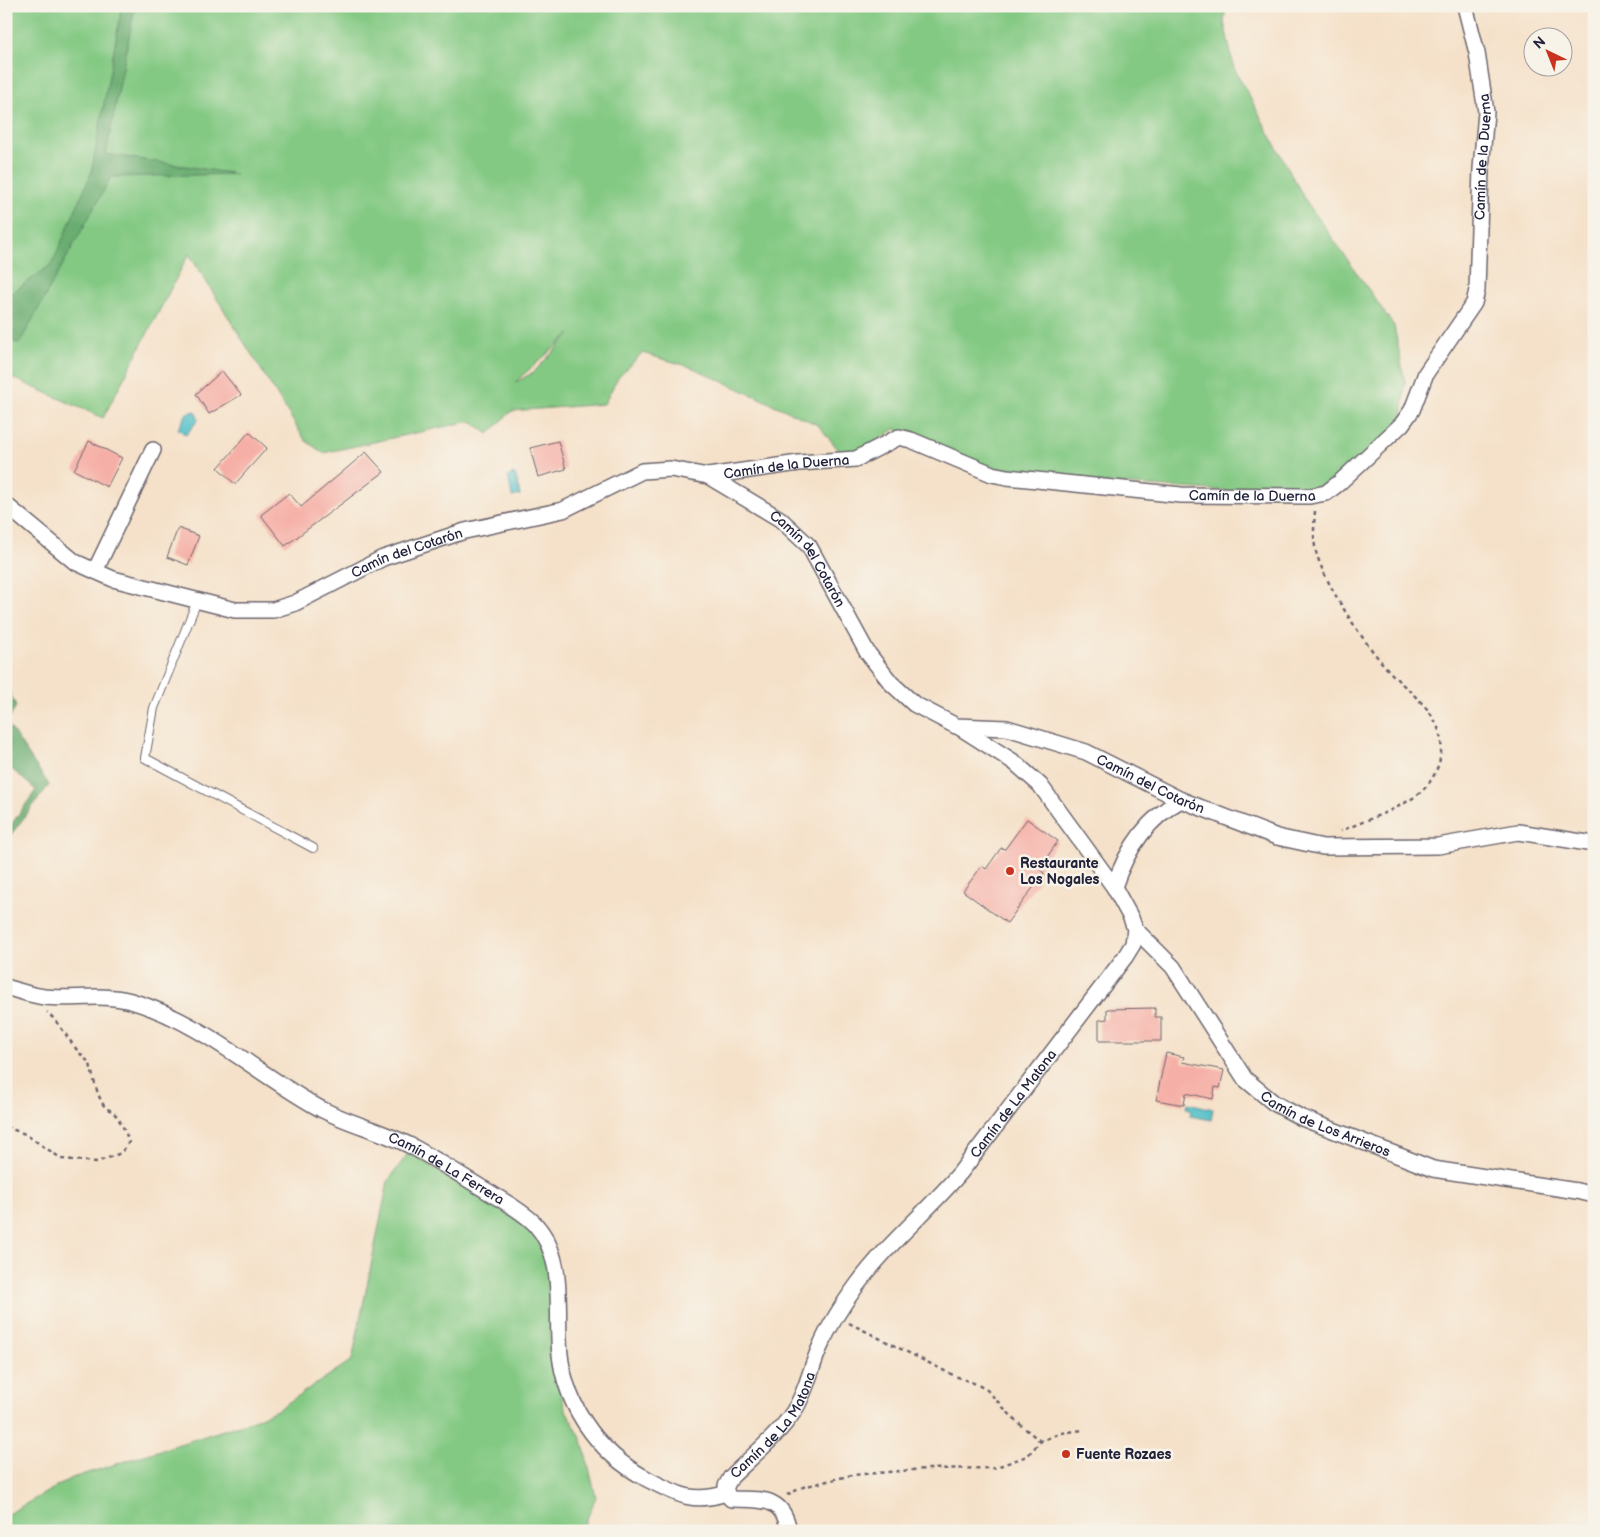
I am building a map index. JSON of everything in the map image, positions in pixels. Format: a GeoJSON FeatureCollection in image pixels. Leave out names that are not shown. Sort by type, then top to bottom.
{"type":"FeatureCollection","features":[{"type":"Feature","properties":{"kind":"street","name":"Camín de la Duerna"},"geometry":{"type":"LineString","coordinates":[[708,476],[799,463],[856,459],[899,437],[911,440],[992,474],[1007,477],[1181,494],[1310,496],[1326,493],[1402,424],[1414,404],[1426,373],[1474,303],[1477,290],[1480,178],[1486,112],[1476,53],[1464,6]]}},
{"type":"Feature","properties":{"kind":"street"},"geometry":{"type":"LineString","coordinates":[[95,571],[153,450]]}},
{"type":"Feature","properties":{"kind":"street","name":"Camín del Cotarón"},"geometry":{"type":"LineString","coordinates":[[6,505],[75,562],[122,582],[235,610],[273,610],[295,603],[383,558],[465,531],[563,510],[642,470],[671,469],[708,476],[745,496],[780,519],[809,546],[867,652],[891,682],[914,704],[956,726],[1007,728],[1086,752],[1181,800],[1277,837],[1323,847],[1438,846],[1518,832],[1594,844]]}},
{"type":"Feature","properties":{"kind":"street"},"geometry":{"type":"LineString","coordinates":[[956,726],[1014,762],[1040,785],[1114,887],[1135,930]]}},
{"type":"Feature","properties":{"kind":"street"},"geometry":{"type":"LineString","coordinates":[[1114,887],[1120,869],[1139,836],[1167,808],[1181,800]]}},
{"type":"Feature","properties":{"kind":"street","name":"Camín de Los Arrieros"},"geometry":{"type":"LineString","coordinates":[[1135,930],[1173,966],[1246,1079],[1274,1103],[1302,1118],[1433,1169],[1577,1191],[1594,1196]]}},
{"type":"Feature","properties":{"kind":"street","name":"Camín de La Matona"},"geometry":{"type":"LineString","coordinates":[[726,1494],[726,1486],[731,1477],[794,1412],[807,1387],[819,1349],[857,1285],[886,1250],[941,1196],[960,1173],[1126,957],[1133,944],[1135,930]]}},
{"type":"Feature","properties":{"kind":"street","name":"Camín de La Ferrera"},"geometry":{"type":"LineString","coordinates":[[6,987],[44,997],[116,998],[175,1018],[208,1036],[321,1109],[410,1146],[522,1212],[546,1238],[554,1254],[558,1283],[560,1360],[572,1399],[588,1430],[618,1460],[637,1474],[678,1495],[702,1500],[726,1494]]}},
{"type":"Feature","properties":{"kind":"street"},"geometry":{"type":"LineString","coordinates":[[726,1494],[731,1499],[769,1500],[784,1514],[789,1531]]}},
{"type":"Feature","properties":{"kind":"lane"},"geometry":{"type":"LineString","coordinates":[[197,601],[154,708],[145,758],[313,848]]}},
{"type":"Feature","properties":{"kind":"path"},"geometry":{"type":"LineString","coordinates":[[1318,494],[1314,536],[1316,553],[1327,579],[1361,634],[1386,668],[1432,716],[1438,728],[1441,742],[1440,763],[1430,781],[1417,795],[1337,833],[1323,847]]}},
{"type":"Feature","properties":{"kind":"path"},"geometry":{"type":"LineString","coordinates":[[6,1127],[25,1134],[62,1159],[96,1162],[120,1153],[129,1142],[124,1127],[112,1111],[105,1107],[99,1091],[93,1083],[90,1063],[78,1054],[62,1030]]}},
{"type":"Feature","properties":{"kind":"path"},"geometry":{"type":"LineString","coordinates":[[837,1317],[986,1390],[1016,1421],[1041,1441]]}},
{"type":"Feature","properties":{"kind":"path"},"geometry":{"type":"LineString","coordinates":[[772,1502],[803,1487],[852,1475],[925,1468],[994,1468],[1026,1456],[1041,1441],[1062,1432],[1083,1430]]}},
{"type":"Feature","properties":{"kind":"green space"},"geometry":{"type":"Polygon","coordinates":[[[6,6],[1226,6],[1224,22],[1234,68],[1304,198],[1394,326],[1405,382],[1402,424],[1339,483],[1310,496],[1007,477],[899,437],[897,428],[847,460],[818,425],[691,367],[642,353],[618,378],[604,404],[512,411],[488,434],[471,421],[323,453],[305,440],[189,254],[103,418],[6,375],[6,6]],[[570,334],[516,382],[534,372],[570,334]]]}},
{"type":"Feature","properties":{"kind":"green space"},"geometry":{"type":"Polygon","coordinates":[[[122,6],[135,6],[106,154],[236,174],[111,177],[19,344],[6,337],[6,294],[9,295],[52,264],[91,174],[122,6]]]}},
{"type":"Feature","properties":{"kind":"green space"},"geometry":{"type":"Polygon","coordinates":[[[6,684],[16,706],[7,723],[49,785],[6,841],[6,832],[36,790],[6,764],[6,684]]]}},
{"type":"Feature","properties":{"kind":"green space"},"geometry":{"type":"Polygon","coordinates":[[[409,1152],[516,1219],[541,1242],[551,1282],[550,1358],[566,1410],[582,1440],[596,1497],[582,1531],[6,1531],[6,1515],[72,1478],[246,1423],[277,1410],[352,1360],[388,1181],[409,1152]]]}},
{"type":"Feature","properties":{"kind":"water"},"geometry":{"type":"Polygon","coordinates":[[[196,411],[198,420],[186,435],[178,429],[187,413],[196,411]]]}},
{"type":"Feature","properties":{"kind":"water"},"geometry":{"type":"Polygon","coordinates":[[[512,474],[516,476],[520,495],[512,497],[508,477],[512,474]]]}},
{"type":"Feature","properties":{"kind":"water"},"geometry":{"type":"Polygon","coordinates":[[[1188,1103],[1213,1109],[1211,1120],[1190,1116],[1191,1109],[1186,1108],[1188,1103]]]}},
{"type":"Feature","properties":{"kind":"building"},"geometry":{"type":"Polygon","coordinates":[[[222,371],[241,395],[209,414],[196,394],[222,371]]]}},
{"type":"Feature","properties":{"kind":"building"},"geometry":{"type":"Polygon","coordinates":[[[249,432],[267,448],[235,484],[218,468],[249,432]]]}},
{"type":"Feature","properties":{"kind":"building"},"geometry":{"type":"Polygon","coordinates":[[[89,441],[122,458],[107,487],[74,470],[89,441]]]}},
{"type":"Feature","properties":{"kind":"building"},"geometry":{"type":"Polygon","coordinates":[[[558,441],[566,469],[538,477],[530,448],[558,441]]]}},
{"type":"Feature","properties":{"kind":"building"},"geometry":{"type":"Polygon","coordinates":[[[366,452],[384,472],[285,546],[261,515],[289,493],[301,507],[366,452]]]}},
{"type":"Feature","properties":{"kind":"building"},"geometry":{"type":"Polygon","coordinates":[[[178,528],[199,536],[188,565],[167,557],[178,528]]]}},
{"type":"Feature","properties":{"kind":"building","name":"Restaurante Los Nogales"},"geometry":{"type":"Polygon","coordinates":[[[1027,819],[1058,841],[1039,869],[1044,873],[1007,923],[963,891],[982,866],[986,869],[1001,848],[1005,849],[1027,819]]]}},
{"type":"Feature","properties":{"kind":"building"},"geometry":{"type":"Polygon","coordinates":[[[1155,1008],[1155,1017],[1161,1017],[1161,1041],[1099,1041],[1099,1020],[1107,1019],[1107,1009],[1155,1008]]]}},
{"type":"Feature","properties":{"kind":"building"},"geometry":{"type":"Polygon","coordinates":[[[1166,1053],[1184,1057],[1182,1062],[1224,1070],[1220,1088],[1215,1087],[1213,1099],[1186,1093],[1184,1105],[1156,1100],[1166,1053]]]}},
{"type":"Feature","properties":{"kind":"place","name":"Restaurante Los Nogales"},"geometry":{"type":"Point","coordinates":[1010,871]}},
{"type":"Feature","properties":{"kind":"place","name":"Fuente Rozaes"},"geometry":{"type":"Point","coordinates":[1066,1454]}}]}
